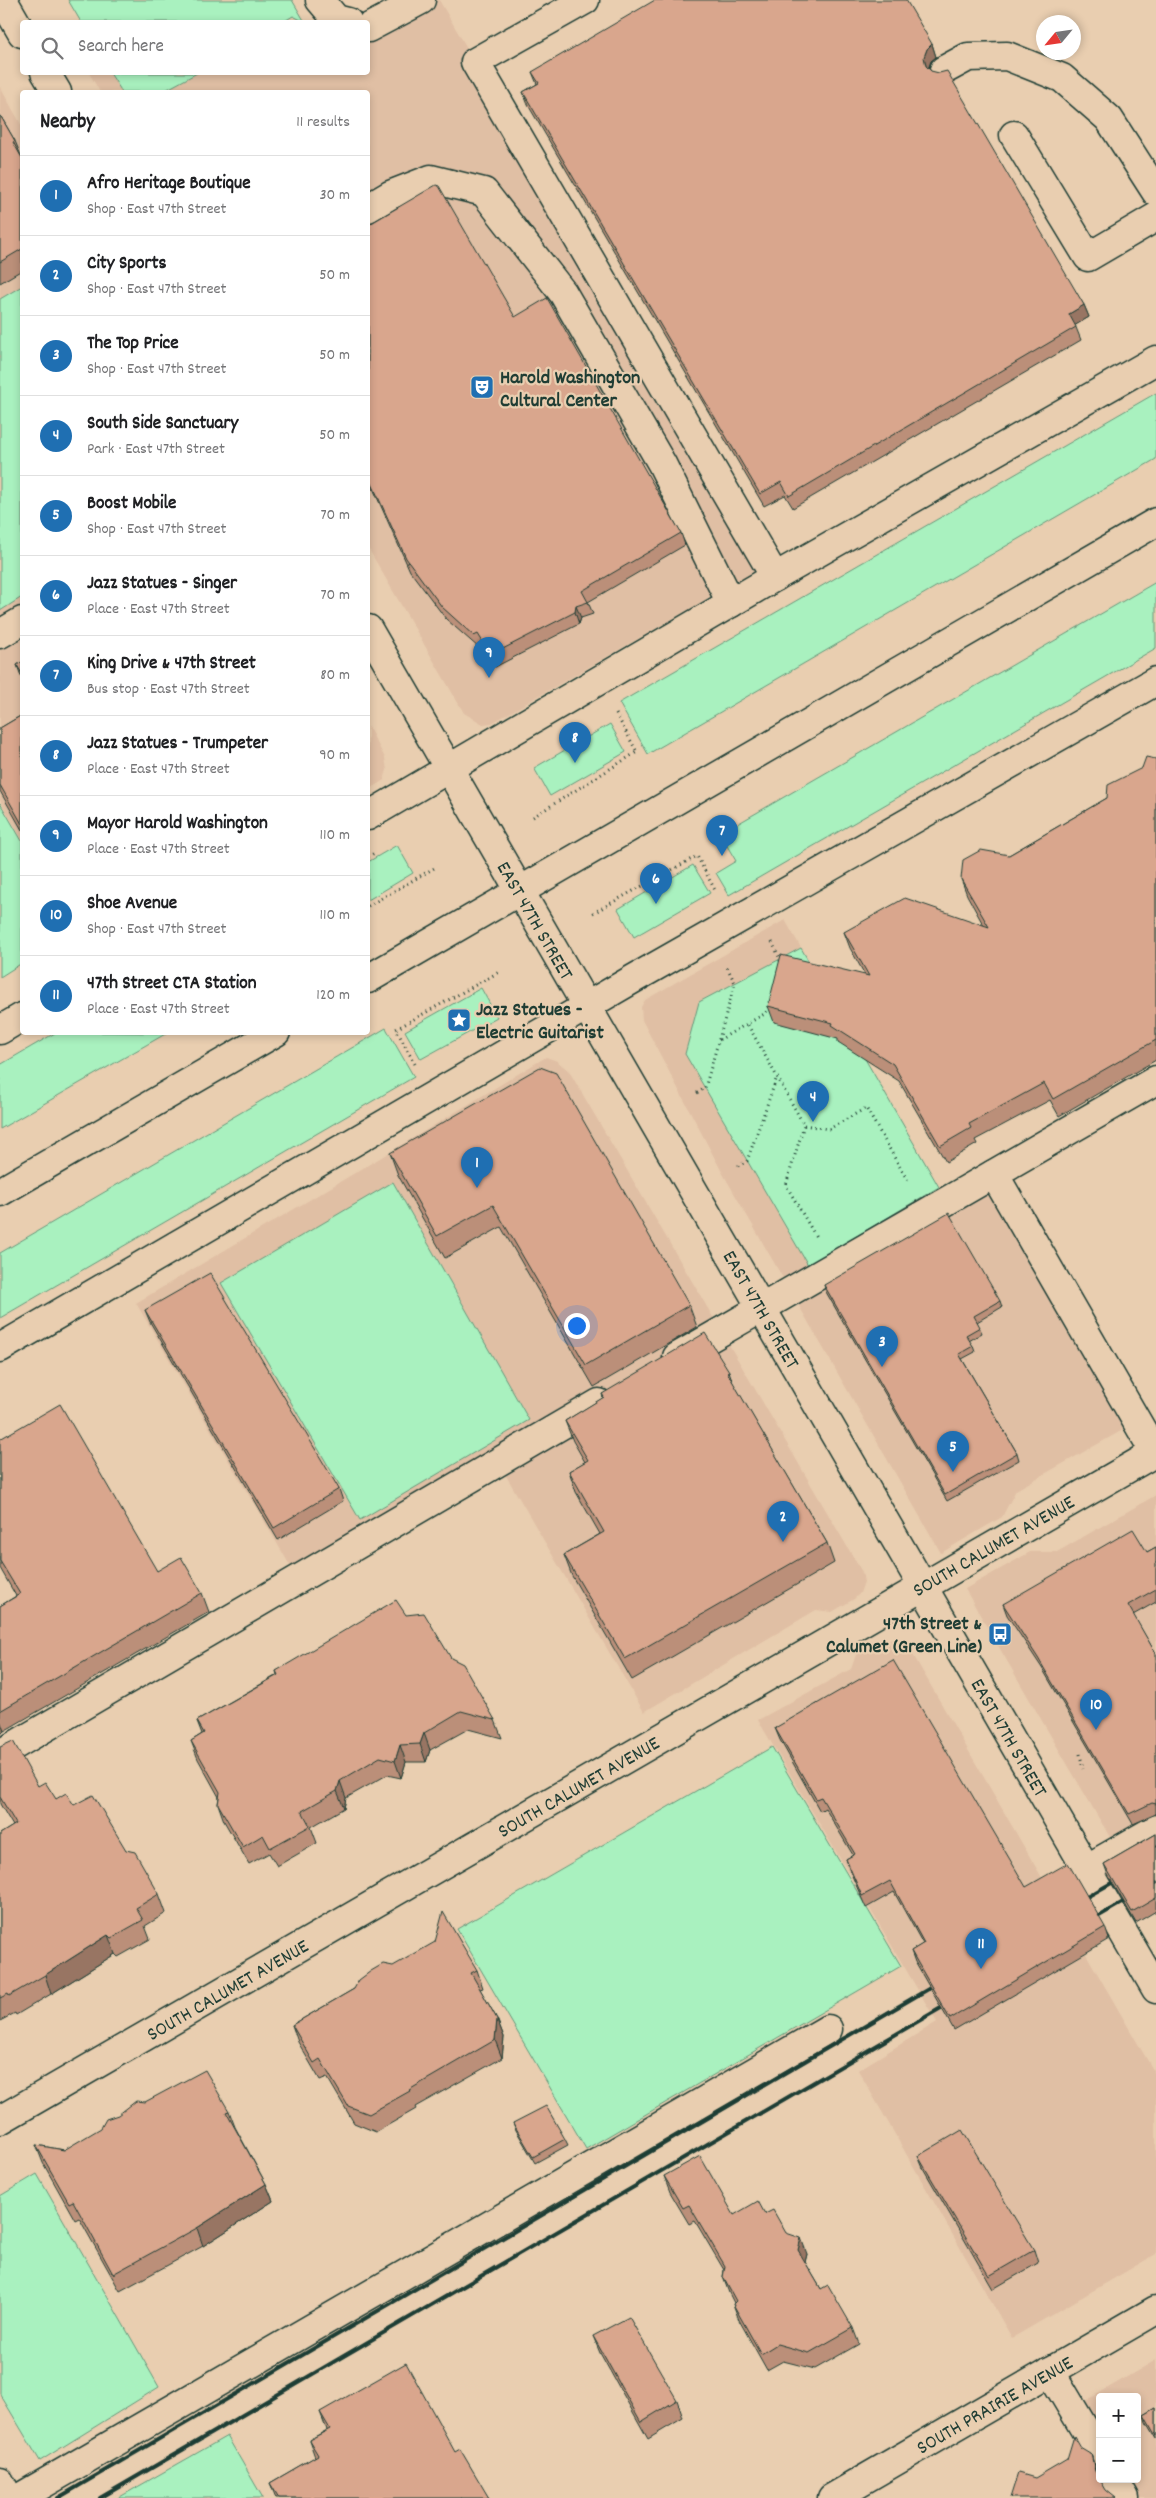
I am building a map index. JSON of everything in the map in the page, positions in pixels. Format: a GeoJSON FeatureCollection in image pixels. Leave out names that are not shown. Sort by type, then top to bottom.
{"type":"FeatureCollection","features":[{"type":"Feature","properties":{"kind":"street"},"geometry":{"type":"LineString","coordinates":[[3,0],[20,30]]}},
{"type":"Feature","properties":{"kind":"street"},"geometry":{"type":"LineString","coordinates":[[320,0],[336,19],[340,20]]}},
{"type":"Feature","properties":{"kind":"street"},"geometry":{"type":"LineString","coordinates":[[370,27],[422,0]]}},
{"type":"Feature","properties":{"kind":"street"},"geometry":{"type":"LineString","coordinates":[[585,0],[475,62],[776,577]]}},
{"type":"Feature","properties":{"kind":"street"},"geometry":{"type":"LineString","coordinates":[[944,70],[968,57],[1008,56],[1062,78],[1109,119],[1156,192]]}},
{"type":"Feature","properties":{"kind":"street"},"geometry":{"type":"LineString","coordinates":[[47,75],[56,90]]}},
{"type":"Feature","properties":{"kind":"street"},"geometry":{"type":"LineString","coordinates":[[1014,135],[1088,257],[1156,216]]}},
{"type":"Feature","properties":{"kind":"street"},"geometry":{"type":"LineString","coordinates":[[370,207],[390,195],[431,180],[484,192],[562,294],[662,464],[732,602]]}},
{"type":"Feature","properties":{"kind":"street"},"geometry":{"type":"LineString","coordinates":[[370,815],[732,602],[1156,360]]}},
{"type":"Feature","properties":{"kind":"street"},"geometry":{"type":"LineString","coordinates":[[370,978],[1156,522]]}},
{"type":"Feature","properties":{"kind":"street","name":"EAST 47TH STREET"},"geometry":{"type":"LineString","coordinates":[[370,632],[1156,1990]]}},
{"type":"Feature","properties":{"kind":"street"},"geometry":{"type":"LineString","coordinates":[[0,1348],[587,1006],[1156,681]]}},
{"type":"Feature","properties":{"kind":"street"},"geometry":{"type":"LineString","coordinates":[[0,1030],[20,1018]]}},
{"type":"Feature","properties":{"kind":"street"},"geometry":{"type":"LineString","coordinates":[[0,1192],[271,1035]]}},
{"type":"Feature","properties":{"kind":"street"},"geometry":{"type":"LineString","coordinates":[[659,1367],[1156,1080]]}},
{"type":"Feature","properties":{"kind":"street"},"geometry":{"type":"LineString","coordinates":[[994,1174],[1155,1452]]}},
{"type":"Feature","properties":{"kind":"street"},"geometry":{"type":"LineString","coordinates":[[0,1754],[616,1392]]}},
{"type":"Feature","properties":{"kind":"street","name":"SOUTH CALUMET AVENUE"},"geometry":{"type":"LineString","coordinates":[[0,2120],[1155,1452]]}},
{"type":"Feature","properties":{"kind":"street"},"geometry":{"type":"LineString","coordinates":[[1086,1869],[1156,1829]]}},
{"type":"Feature","properties":{"kind":"street"},"geometry":{"type":"LineString","coordinates":[[19,2498],[828,2029]]}},
{"type":"Feature","properties":{"kind":"street","name":"SOUTH PRAIRIE AVENUE"},"geometry":{"type":"LineString","coordinates":[[832,2498],[1156,2310]]}},
{"type":"Feature","properties":{"kind":"street"},"geometry":{"type":"LineString","coordinates":[[1050,2371],[1096,2449]]}},
{"type":"Feature","properties":{"kind":"street"},"geometry":{"type":"LineString","coordinates":[[0,2482],[9,2498]]}},
{"type":"Feature","properties":{"kind":"street"},"geometry":{"type":"LineString","coordinates":[[1116,2483],[1125,2498]]}},
{"type":"Feature","properties":{"kind":"path"},"geometry":{"type":"LineString","coordinates":[[533,817],[637,752],[616,714],[608,718]]}},
{"type":"Feature","properties":{"kind":"path"},"geometry":{"type":"LineString","coordinates":[[593,913],[697,856],[718,894],[710,899]]}},
{"type":"Feature","properties":{"kind":"path"},"geometry":{"type":"LineString","coordinates":[[370,905],[436,867]]}},
{"type":"Feature","properties":{"kind":"path"},"geometry":{"type":"LineString","coordinates":[[772,942],[780,959],[778,968]]}},
{"type":"Feature","properties":{"kind":"path"},"geometry":{"type":"LineString","coordinates":[[697,1093],[705,1088],[735,983],[727,967]]}},
{"type":"Feature","properties":{"kind":"path"},"geometry":{"type":"LineString","coordinates":[[417,1068],[396,1030],[499,972]]}},
{"type":"Feature","properties":{"kind":"path"},"geometry":{"type":"LineString","coordinates":[[719,1040],[766,1013],[771,995]]}},
{"type":"Feature","properties":{"kind":"path"},"geometry":{"type":"LineString","coordinates":[[748,1025],[804,1125],[786,1186],[818,1240],[811,1243]]}},
{"type":"Feature","properties":{"kind":"path"},"geometry":{"type":"LineString","coordinates":[[738,1166],[747,1161],[777,1077]]}},
{"type":"Feature","properties":{"kind":"path"},"geometry":{"type":"LineString","coordinates":[[804,1125],[829,1130],[866,1108],[908,1181]]}},
{"type":"Feature","properties":{"kind":"path"},"geometry":{"type":"LineString","coordinates":[[1080,1754],[1083,1769]]}},
{"type":"Feature","properties":{"kind":"shaded area"},"geometry":{"type":"Polygon","coordinates":[[[421,0],[439,0],[768,564],[492,723],[483,724],[464,713],[370,551],[370,90],[99,90],[90,75],[370,75],[370,27],[421,0]]]}},
{"type":"Feature","properties":{"kind":"shaded area"},"geometry":{"type":"Polygon","coordinates":[[[0,87],[20,122],[20,835],[0,800],[0,635],[8,630],[0,616],[0,87]]]}},
{"type":"Feature","properties":{"kind":"shaded area"},"geometry":{"type":"Polygon","coordinates":[[[370,730],[385,758],[387,770],[384,780],[370,789],[370,730]]]}},
{"type":"Feature","properties":{"kind":"shaded area"},"geometry":{"type":"Polygon","coordinates":[[[785,920],[946,1200],[994,1174],[1137,1422],[1016,1490],[1002,1517],[941,1553],[722,1172],[642,1020],[641,1007],[645,1000],[785,920]]]}},
{"type":"Feature","properties":{"kind":"shaded area"},"geometry":{"type":"Polygon","coordinates":[[[546,1057],[557,1061],[569,1071],[862,1572],[864,1582],[860,1593],[854,1599],[832,1612],[816,1610],[644,1712],[498,1462],[298,1579],[136,1303],[546,1057]]]}},
{"type":"Feature","properties":{"kind":"shaded area"},"geometry":{"type":"Polygon","coordinates":[[[1156,1495],[1156,1916],[965,1589],[1030,1552],[1057,1552],[1156,1495]]]}},
{"type":"Feature","properties":{"kind":"shaded area"},"geometry":{"type":"Polygon","coordinates":[[[888,1639],[905,1641],[1156,2075],[1156,2254],[1012,2338],[858,2070],[937,2022],[758,1720],[851,1669],[857,1652],[888,1639]]]}},
{"type":"Feature","properties":{"kind":"shaded area"},"geometry":{"type":"Polygon","coordinates":[[[1156,2360],[1156,2498],[1124,2498],[1115,2483],[1141,2483],[1141,2393],[1099,2393],[1156,2360]]]}},
{"type":"Feature","properties":{"kind":"shaded area"},"geometry":{"type":"Polygon","coordinates":[[[1096,2395],[1096,2449],[1072,2409],[1096,2395]]]}},
{"type":"Feature","properties":{"kind":"green space"},"geometry":{"type":"Polygon","coordinates":[[[68,0],[292,0],[304,20],[293,16],[286,20],[80,20],[68,0]]]}},
{"type":"Feature","properties":{"kind":"green space"},"geometry":{"type":"Polygon","coordinates":[[[111,75],[193,75],[166,90],[121,90],[111,75]]]}},
{"type":"Feature","properties":{"kind":"green space"},"geometry":{"type":"Polygon","coordinates":[[[20,287],[20,598],[0,611],[0,299],[20,287]]]}},
{"type":"Feature","properties":{"kind":"green space"},"geometry":{"type":"Polygon","coordinates":[[[1156,393],[1156,459],[648,754],[619,703],[1156,393]]]}},
{"type":"Feature","properties":{"kind":"green space"},"geometry":{"type":"Polygon","coordinates":[[[1156,582],[1156,648],[729,895],[716,873],[736,861],[720,834],[1156,582]]]}},
{"type":"Feature","properties":{"kind":"green space"},"geometry":{"type":"Polygon","coordinates":[[[610,724],[626,752],[550,796],[534,768],[610,724]]]}},
{"type":"Feature","properties":{"kind":"green space"},"geometry":{"type":"Polygon","coordinates":[[[0,803],[20,838],[20,964],[0,977],[0,803]]]}},
{"type":"Feature","properties":{"kind":"green space"},"geometry":{"type":"Polygon","coordinates":[[[397,845],[413,873],[370,899],[370,861],[397,845]]]}},
{"type":"Feature","properties":{"kind":"green space"},"geometry":{"type":"Polygon","coordinates":[[[693,865],[710,893],[634,937],[618,909],[693,865]]]}},
{"type":"Feature","properties":{"kind":"green space"},"geometry":{"type":"Polygon","coordinates":[[[801,948],[939,1187],[808,1265],[685,1054],[699,1002],[801,948]]]}},
{"type":"Feature","properties":{"kind":"green space"},"geometry":{"type":"Polygon","coordinates":[[[481,988],[497,1017],[421,1059],[405,1031],[481,988]]]}},
{"type":"Feature","properties":{"kind":"green space"},"geometry":{"type":"Polygon","coordinates":[[[386,1028],[414,1077],[0,1318],[0,1253],[386,1028]]]}},
{"type":"Feature","properties":{"kind":"green space"},"geometry":{"type":"Polygon","coordinates":[[[52,1035],[164,1035],[0,1129],[0,1065],[52,1035]]]}},
{"type":"Feature","properties":{"kind":"green space"},"geometry":{"type":"Polygon","coordinates":[[[393,1182],[529,1420],[360,1520],[221,1283],[393,1182]]]}},
{"type":"Feature","properties":{"kind":"green space"},"geometry":{"type":"Polygon","coordinates":[[[772,1747],[901,1966],[586,2149],[457,1929],[772,1747]]]}},
{"type":"Feature","properties":{"kind":"green space"},"geometry":{"type":"Polygon","coordinates":[[[37,2174],[159,2387],[40,2461],[0,2394],[0,2196],[37,2174]]]}},
{"type":"Feature","properties":{"kind":"green space"},"geometry":{"type":"Polygon","coordinates":[[[227,2436],[263,2498],[118,2498],[227,2436]]]}},
{"type":"Feature","properties":{"kind":"building"},"geometry":{"type":"Polygon","coordinates":[[[655,0],[906,0],[932,44],[927,49],[924,57],[926,66],[931,71],[939,73],[947,71],[1084,305],[1069,314],[1076,327],[789,496],[781,482],[760,494],[523,92],[539,83],[532,72],[655,0]]]}},
{"type":"Feature","properties":{"kind":"building"},"geometry":{"type":"Polygon","coordinates":[[[0,115],[15,141],[13,142],[20,154],[20,250],[0,262],[0,115]]]}},
{"type":"Feature","properties":{"kind":"building","name":"Harold Washington Cultural Center"},"geometry":{"type":"Polygon","coordinates":[[[436,185],[439,186],[515,317],[547,298],[681,533],[582,591],[588,602],[576,606],[575,612],[491,655],[478,634],[474,636],[442,607],[406,558],[370,479],[370,224],[436,185]]]}},
{"type":"Feature","properties":{"kind":"building"},"geometry":{"type":"Polygon","coordinates":[[[20,716],[20,820],[0,785],[0,728],[20,716]]]}},
{"type":"Feature","properties":{"kind":"building"},"geometry":{"type":"Polygon","coordinates":[[[1146,757],[1156,759],[1156,1040],[1053,1099],[1044,1083],[969,1124],[971,1128],[940,1146],[893,1064],[832,1025],[833,1023],[768,1006],[781,955],[869,976],[844,932],[905,898],[989,927],[961,879],[963,860],[981,850],[1009,855],[1107,798],[1108,785],[1142,768],[1146,757]]]}},
{"type":"Feature","properties":{"kind":"building"},"geometry":{"type":"Polygon","coordinates":[[[540,1067],[556,1073],[689,1305],[586,1365],[493,1205],[437,1236],[390,1153],[540,1067]]]}},
{"type":"Feature","properties":{"kind":"building"},"geometry":{"type":"Polygon","coordinates":[[[949,1213],[1000,1301],[974,1316],[980,1327],[966,1335],[973,1346],[959,1354],[1017,1453],[945,1495],[824,1285],[949,1213]]]}},
{"type":"Feature","properties":{"kind":"building"},"geometry":{"type":"Polygon","coordinates":[[[210,1273],[339,1489],[274,1528],[145,1310],[210,1273]]]}},
{"type":"Feature","properties":{"kind":"building"},"geometry":{"type":"Polygon","coordinates":[[[705,1333],[729,1371],[727,1372],[827,1543],[625,1659],[564,1555],[604,1532],[569,1471],[588,1460],[565,1421],[604,1397],[602,1394],[705,1333]]]}},
{"type":"Feature","properties":{"kind":"building"},"geometry":{"type":"Polygon","coordinates":[[[60,1404],[157,1571],[181,1557],[202,1593],[0,1711],[0,1606],[20,1594],[0,1561],[0,1439],[60,1404]]]}},
{"type":"Feature","properties":{"kind":"building"},"geometry":{"type":"Polygon","coordinates":[[[1133,1529],[1147,1552],[1156,1547],[1156,1589],[1128,1605],[1156,1654],[1156,1804],[1152,1803],[1129,1814],[1038,1658],[1003,1604],[1133,1529]]]}},
{"type":"Feature","properties":{"kind":"building"},"geometry":{"type":"Polygon","coordinates":[[[396,1600],[406,1615],[424,1613],[451,1658],[463,1664],[495,1720],[461,1711],[424,1733],[420,1744],[400,1745],[395,1761],[380,1757],[340,1781],[337,1791],[302,1811],[310,1826],[270,1848],[263,1835],[243,1847],[218,1804],[220,1792],[191,1741],[204,1733],[197,1721],[278,1675],[276,1671],[396,1600]]]}},
{"type":"Feature","properties":{"kind":"building"},"geometry":{"type":"Polygon","coordinates":[[[893,1660],[1026,1887],[1068,1863],[1105,1927],[950,2019],[911,1951],[924,1943],[890,1881],[862,1896],[846,1859],[855,1854],[821,1797],[816,1799],[775,1728],[893,1660]]]}},
{"type":"Feature","properties":{"kind":"building"},"geometry":{"type":"Polygon","coordinates":[[[13,1741],[38,1786],[45,1782],[56,1799],[66,1793],[74,1805],[93,1795],[126,1850],[135,1852],[159,1894],[136,1908],[143,1920],[111,1938],[108,1935],[9,1996],[8,1994],[0,1998],[0,1834],[16,1824],[0,1797],[0,1747],[13,1741]]]}},
{"type":"Feature","properties":{"kind":"building"},"geometry":{"type":"Polygon","coordinates":[[[1156,1834],[1156,1898],[1132,1912],[1104,1864],[1156,1834]]]}},
{"type":"Feature","properties":{"kind":"building"},"geometry":{"type":"Polygon","coordinates":[[[443,1912],[477,1970],[471,1973],[497,2019],[495,2040],[369,2114],[348,2106],[320,2059],[314,2063],[292,2025],[354,1989],[359,1980],[383,1964],[393,1966],[435,1942],[443,1912]]]}},
{"type":"Feature","properties":{"kind":"building"},"geometry":{"type":"Polygon","coordinates":[[[205,2070],[229,2111],[226,2112],[266,2184],[197,2228],[113,2274],[73,2201],[69,2203],[36,2145],[64,2150],[101,2128],[106,2119],[118,2115],[136,2101],[145,2102],[205,2070]]]}},
{"type":"Feature","properties":{"kind":"building"},"geometry":{"type":"Polygon","coordinates":[[[546,2106],[565,2139],[533,2157],[513,2123],[546,2106]]]}},
{"type":"Feature","properties":{"kind":"building"},"geometry":{"type":"Polygon","coordinates":[[[962,2130],[1034,2250],[989,2276],[918,2156],[962,2130]]]}},
{"type":"Feature","properties":{"kind":"building"},"geometry":{"type":"Polygon","coordinates":[[[700,2156],[734,2215],[758,2201],[765,2214],[773,2210],[786,2233],[801,2238],[798,2250],[821,2289],[828,2285],[853,2328],[809,2353],[777,2344],[761,2354],[733,2304],[736,2301],[723,2277],[725,2266],[689,2205],[683,2208],[664,2176],[700,2156]]]}},
{"type":"Feature","properties":{"kind":"building"},"geometry":{"type":"Polygon","coordinates":[[[629,2317],[677,2400],[641,2422],[593,2336],[629,2317]]]}},
{"type":"Feature","properties":{"kind":"building"},"geometry":{"type":"Polygon","coordinates":[[[406,2363],[455,2452],[460,2449],[489,2498],[279,2498],[270,2483],[318,2455],[309,2440],[330,2429],[320,2412],[406,2363]]]}},
{"type":"Feature","properties":{"kind":"building"},"geometry":{"type":"Polygon","coordinates":[[[1156,2408],[1156,2436],[1144,2415],[1156,2408]]]}},
{"type":"Feature","properties":{"kind":"building"},"geometry":{"type":"Polygon","coordinates":[[[1074,2436],[1081,2448],[1091,2454],[1096,2473],[1096,2483],[1102,2483],[1106,2490],[1116,2498],[1010,2498],[1018,2473],[1035,2478],[1067,2459],[1074,2436]]]}},
{"type":"Feature","properties":{"kind":"railway"},"geometry":{"type":"LineString","coordinates":[[1076,1903],[1124,1876]]}},
{"type":"Feature","properties":{"kind":"railway"},"geometry":{"type":"LineString","coordinates":[[1087,1923],[1156,1883]]}},
{"type":"Feature","properties":{"kind":"railway"},"geometry":{"type":"LineString","coordinates":[[58,2498],[942,1981]]}},
{"type":"Feature","properties":{"kind":"railway"},"geometry":{"type":"LineString","coordinates":[[100,2498],[953,2001]]}},
{"type":"Feature","properties":{"kind":"place","name":"Harold Washington Cultural Center"},"geometry":{"type":"Point","coordinates":[482,387]}},
{"type":"Feature","properties":{"kind":"place","name":"Mayor Harold Washington"},"geometry":{"type":"Point","coordinates":[489,678]}},
{"type":"Feature","properties":{"kind":"place","name":"Jazz Statues - Trumpeter"},"geometry":{"type":"Point","coordinates":[575,763]}},
{"type":"Feature","properties":{"kind":"place","name":"King Drive & 47th Street"},"geometry":{"type":"Point","coordinates":[722,856]}},
{"type":"Feature","properties":{"kind":"place","name":"Jazz Statues - Singer"},"geometry":{"type":"Point","coordinates":[656,904]}},
{"type":"Feature","properties":{"kind":"place","name":"Jazz Statues - Electric Guitarist"},"geometry":{"type":"Point","coordinates":[459,1020]}},
{"type":"Feature","properties":{"kind":"place","name":"South Side Sanctuary"},"geometry":{"type":"Point","coordinates":[813,1122]}},
{"type":"Feature","properties":{"kind":"place","name":"Afro Heritage Boutique"},"geometry":{"type":"Point","coordinates":[477,1188]}},
{"type":"Feature","properties":{"kind":"place","name":"The Top Price"},"geometry":{"type":"Point","coordinates":[882,1367]}},
{"type":"Feature","properties":{"kind":"place","name":"Boost Mobile"},"geometry":{"type":"Point","coordinates":[953,1472]}},
{"type":"Feature","properties":{"kind":"place","name":"City Sports"},"geometry":{"type":"Point","coordinates":[783,1542]}},
{"type":"Feature","properties":{"kind":"place","name":"47th Street & Calumet (Green Line)"},"geometry":{"type":"Point","coordinates":[1000,1634]}},
{"type":"Feature","properties":{"kind":"place","name":"Shoe Avenue"},"geometry":{"type":"Point","coordinates":[1096,1730]}},
{"type":"Feature","properties":{"kind":"place","name":"47th Street CTA Station"},"geometry":{"type":"Point","coordinates":[981,1969]}}]}
